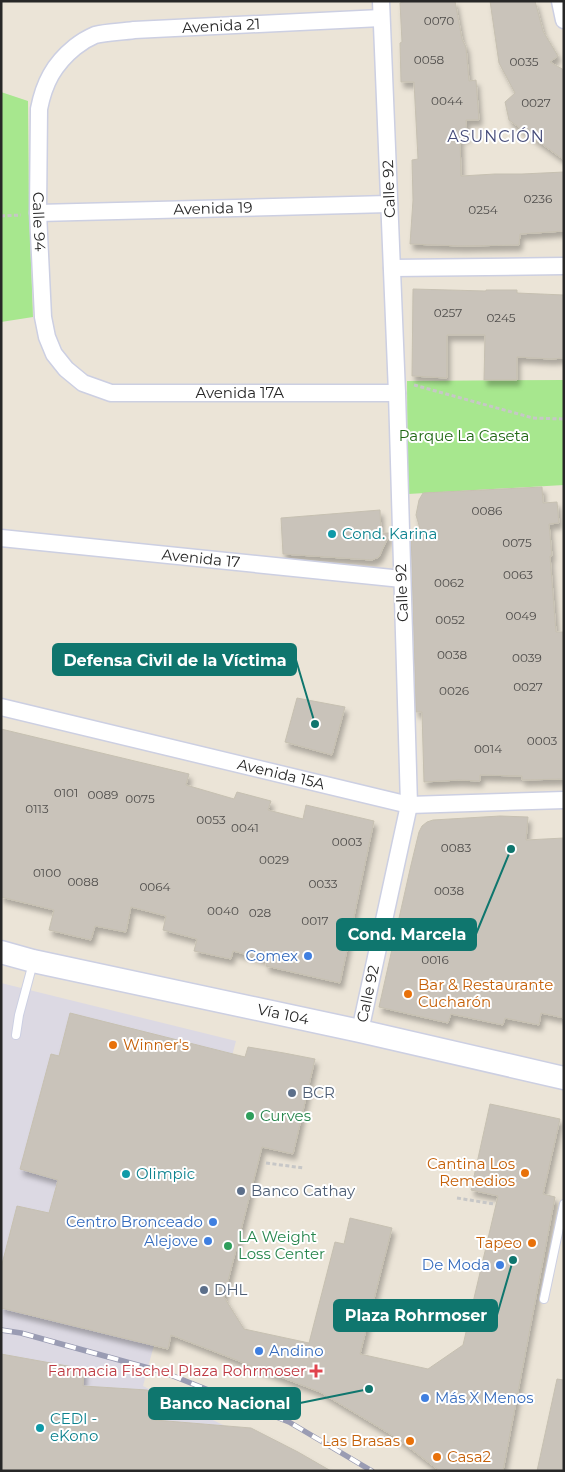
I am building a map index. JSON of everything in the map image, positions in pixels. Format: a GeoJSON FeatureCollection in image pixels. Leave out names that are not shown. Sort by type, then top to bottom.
{"type":"FeatureCollection","features":[{"type":"Feature","properties":{"kind":"main road","name":"Vía 104"},"geometry":{"type":"LineString","coordinates":[[1,952],[34,961],[360,1031],[564,1078]]}},
{"type":"Feature","properties":{"kind":"street","name":"Calle 92"},"geometry":{"type":"LineString","coordinates":[[360,1031],[409,805],[402,579],[403,388],[392,268],[381,1]]}},
{"type":"Feature","properties":{"kind":"street"},"geometry":{"type":"LineString","coordinates":[[560,1],[564,20]]}},
{"type":"Feature","properties":{"kind":"street","name":"Avenida 21"},"geometry":{"type":"LineString","coordinates":[[66,54],[79,44],[95,36],[134,30],[381,18]]}},
{"type":"Feature","properties":{"kind":"street","name":"Calle 94"},"geometry":{"type":"LineString","coordinates":[[66,54],[49,76],[42,93],[39,109],[38,213],[43,317],[47,337],[54,354],[66,369],[83,383]]}},
{"type":"Feature","properties":{"kind":"street","name":"Avenida 19"},"geometry":{"type":"LineString","coordinates":[[38,213],[389,204]]}},
{"type":"Feature","properties":{"kind":"street"},"geometry":{"type":"LineString","coordinates":[[392,268],[564,266]]}},
{"type":"Feature","properties":{"kind":"street","name":"Avenida 17A"},"geometry":{"type":"LineString","coordinates":[[83,383],[111,393],[403,388]]}},
{"type":"Feature","properties":{"kind":"street","name":"Avenida 17"},"geometry":{"type":"LineString","coordinates":[[1,538],[402,579]]}},
{"type":"Feature","properties":{"kind":"street","name":"Avenida 15A"},"geometry":{"type":"LineString","coordinates":[[1,707],[409,805],[564,800]]}},
{"type":"Feature","properties":{"kind":"lane"},"geometry":{"type":"LineString","coordinates":[[16,1035],[19,1015],[34,961]]}},
{"type":"Feature","properties":{"kind":"lane"},"geometry":{"type":"LineString","coordinates":[[544,1299],[564,1204]]}},
{"type":"Feature","properties":{"kind":"path"},"geometry":{"type":"LineString","coordinates":[[403,388],[533,418],[564,419]]}},
{"type":"Feature","properties":{"kind":"path"},"geometry":{"type":"LineString","coordinates":[[266,1163],[304,1168]]}},
{"type":"Feature","properties":{"kind":"path"},"geometry":{"type":"LineString","coordinates":[[457,1198],[494,1204]]}},
{"type":"Feature","properties":{"kind":"shaded area"},"geometry":{"type":"Polygon","coordinates":[[[1,983],[236,1041],[143,1386],[256,1441],[1,1471],[1,983]]]}},
{"type":"Feature","properties":{"kind":"green space"},"geometry":{"type":"Polygon","coordinates":[[[1,92],[28,101],[33,317],[1,322],[1,92]]]}},
{"type":"Feature","properties":{"kind":"green space","name":"Parque La Caseta"},"geometry":{"type":"Polygon","coordinates":[[[564,380],[564,485],[408,494],[407,381],[564,380]]]}},
{"type":"Feature","properties":{"kind":"building"},"geometry":{"type":"Polygon","coordinates":[[[405,1],[455,1],[462,39],[466,47],[469,81],[476,80],[479,120],[466,120],[467,137],[460,137],[461,176],[564,172],[564,231],[520,234],[519,245],[462,246],[410,244],[413,200],[412,160],[418,159],[414,82],[401,82],[400,43],[402,42],[400,3],[405,1]]]}},
{"type":"Feature","properties":{"kind":"building"},"geometry":{"type":"Polygon","coordinates":[[[490,1],[535,1],[543,31],[558,56],[550,62],[564,70],[564,160],[509,120],[505,102],[515,93],[499,63],[490,1]]]}},
{"type":"Feature","properties":{"kind":"building"},"geometry":{"type":"Polygon","coordinates":[[[413,289],[517,290],[517,293],[564,295],[564,358],[517,357],[517,380],[484,380],[485,335],[447,335],[447,378],[412,376],[413,289]]]}},
{"type":"Feature","properties":{"kind":"building"},"geometry":{"type":"Polygon","coordinates":[[[542,487],[543,503],[557,502],[559,523],[549,524],[556,632],[563,632],[564,779],[522,780],[522,776],[480,775],[480,781],[424,782],[422,712],[416,712],[411,533],[421,532],[416,515],[419,500],[423,493],[542,487]]]}},
{"type":"Feature","properties":{"kind":"building","name":"Cond. Karina"},"geometry":{"type":"Polygon","coordinates":[[[380,510],[381,533],[390,533],[379,557],[372,560],[283,554],[281,518],[380,510]]]}},
{"type":"Feature","properties":{"kind":"building"},"geometry":{"type":"Polygon","coordinates":[[[297,698],[345,707],[332,755],[285,742],[297,698]]]}},
{"type":"Feature","properties":{"kind":"building"},"geometry":{"type":"Polygon","coordinates":[[[1,729],[189,774],[186,785],[234,799],[237,792],[271,801],[268,810],[303,819],[306,805],[374,821],[340,983],[266,966],[267,960],[233,951],[231,959],[194,951],[197,939],[163,930],[166,916],[131,907],[126,932],[95,926],[91,940],[49,930],[54,910],[1,897],[1,729]]]}},
{"type":"Feature","properties":{"kind":"building"},"geometry":{"type":"Polygon","coordinates":[[[500,816],[528,817],[526,840],[564,838],[564,1018],[541,1013],[539,1025],[505,1018],[503,1025],[451,1014],[448,1023],[379,1007],[411,865],[422,826],[433,820],[500,816]]]}},
{"type":"Feature","properties":{"kind":"building"},"geometry":{"type":"Polygon","coordinates":[[[70,1013],[245,1057],[248,1047],[315,1059],[293,1154],[262,1147],[224,1297],[244,1329],[309,1343],[335,1242],[344,1244],[350,1218],[392,1228],[360,1354],[428,1369],[463,1345],[498,1196],[471,1190],[490,1104],[560,1119],[543,1194],[555,1197],[503,1471],[440,1471],[395,1437],[320,1392],[171,1335],[168,1349],[1,1308],[1,1268],[17,1206],[49,1213],[58,1180],[20,1169],[51,1054],[59,1056],[70,1013]]]}},
{"type":"Feature","properties":{"kind":"building"},"geometry":{"type":"Polygon","coordinates":[[[1,1354],[84,1369],[83,1386],[147,1390],[155,1394],[155,1420],[251,1428],[331,1471],[1,1471],[1,1354]]]}},
{"type":"Feature","properties":{"kind":"building"},"geometry":{"type":"Polygon","coordinates":[[[557,1379],[564,1380],[564,1471],[537,1471],[557,1379]]]}},
{"type":"Feature","properties":{"kind":"railway"},"geometry":{"type":"LineString","coordinates":[[1,1330],[21,1333],[163,1372],[289,1422],[372,1471]]}},
{"type":"Feature","properties":{"kind":"place","name":"Cond. Karina"},"geometry":{"type":"Point","coordinates":[332,534]}},
{"type":"Feature","properties":{"kind":"place","name":"Defensa Civil de la Víctima"},"geometry":{"type":"Point","coordinates":[315,724]}},
{"type":"Feature","properties":{"kind":"place","name":"Cond. Marcela"},"geometry":{"type":"Point","coordinates":[511,849]}},
{"type":"Feature","properties":{"kind":"place","name":"Comex"},"geometry":{"type":"Point","coordinates":[308,956]}},
{"type":"Feature","properties":{"kind":"place","name":"Bar & Restaurante Cucharón"},"geometry":{"type":"Point","coordinates":[408,994]}},
{"type":"Feature","properties":{"kind":"place","name":"Winner's"},"geometry":{"type":"Point","coordinates":[113,1045]}},
{"type":"Feature","properties":{"kind":"place","name":"BCR"},"geometry":{"type":"Point","coordinates":[292,1093]}},
{"type":"Feature","properties":{"kind":"place","name":"Curves"},"geometry":{"type":"Point","coordinates":[250,1116]}},
{"type":"Feature","properties":{"kind":"place","name":"Cantina Los Remedios"},"geometry":{"type":"Point","coordinates":[525,1173]}},
{"type":"Feature","properties":{"kind":"place","name":"Olimpic"},"geometry":{"type":"Point","coordinates":[126,1174]}},
{"type":"Feature","properties":{"kind":"place","name":"Banco Cathay"},"geometry":{"type":"Point","coordinates":[241,1191]}},
{"type":"Feature","properties":{"kind":"place","name":"Centro Bronceado"},"geometry":{"type":"Point","coordinates":[213,1222]}},
{"type":"Feature","properties":{"kind":"place","name":"Alejove"},"geometry":{"type":"Point","coordinates":[208,1241]}},
{"type":"Feature","properties":{"kind":"place","name":"Tapeo"},"geometry":{"type":"Point","coordinates":[532,1243]}},
{"type":"Feature","properties":{"kind":"place","name":"LA Weight Loss Center"},"geometry":{"type":"Point","coordinates":[228,1246]}},
{"type":"Feature","properties":{"kind":"place","name":"Plaza Rohrmoser"},"geometry":{"type":"Point","coordinates":[513,1260]}},
{"type":"Feature","properties":{"kind":"place","name":"De Moda"},"geometry":{"type":"Point","coordinates":[500,1265]}},
{"type":"Feature","properties":{"kind":"place","name":"DHL"},"geometry":{"type":"Point","coordinates":[204,1290]}},
{"type":"Feature","properties":{"kind":"place","name":"Andino"},"geometry":{"type":"Point","coordinates":[259,1351]}},
{"type":"Feature","properties":{"kind":"place","name":"Farmacia Fischel Plaza Rohrmoser"},"geometry":{"type":"Point","coordinates":[316,1371]}},
{"type":"Feature","properties":{"kind":"place","name":"Banco Nacional"},"geometry":{"type":"Point","coordinates":[369,1389]}},
{"type":"Feature","properties":{"kind":"place","name":"Más X Menos"},"geometry":{"type":"Point","coordinates":[425,1398]}},
{"type":"Feature","properties":{"kind":"place","name":"CEDI - eKono"},"geometry":{"type":"Point","coordinates":[40,1428]}},
{"type":"Feature","properties":{"kind":"place","name":"Las Brasas"},"geometry":{"type":"Point","coordinates":[410,1441]}},
{"type":"Feature","properties":{"kind":"place","name":"Casa2"},"geometry":{"type":"Point","coordinates":[437,1457]}},
{"type":"Feature","properties":{"kind":"district","name":"ASUNCIÓN"},"geometry":{"type":"Point","coordinates":[496,136]}}]}
